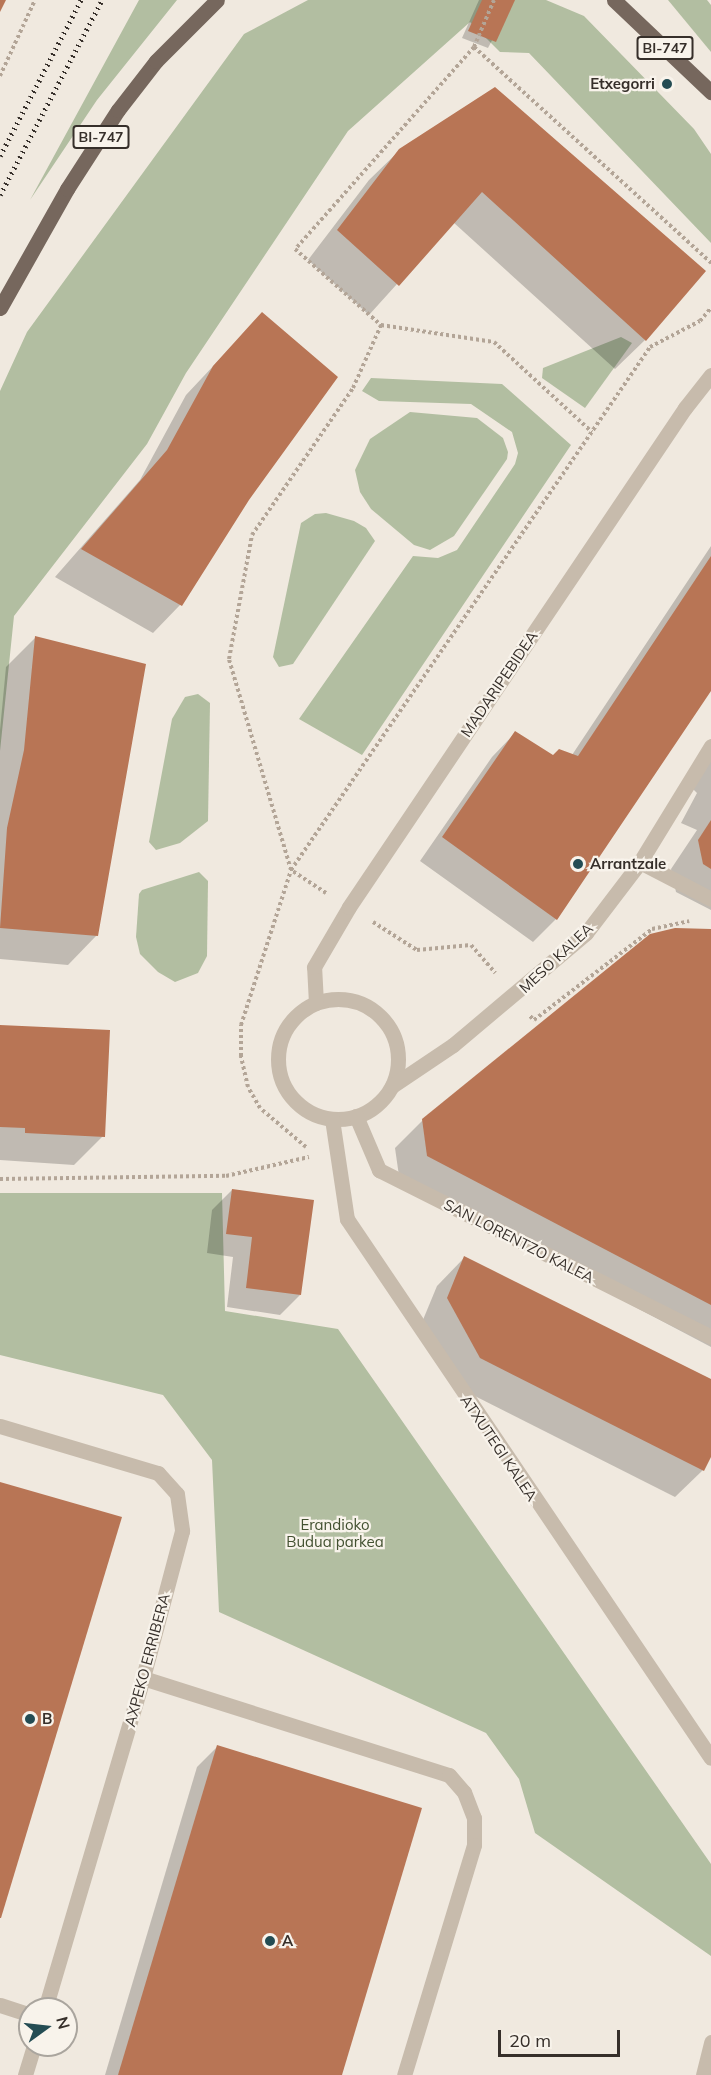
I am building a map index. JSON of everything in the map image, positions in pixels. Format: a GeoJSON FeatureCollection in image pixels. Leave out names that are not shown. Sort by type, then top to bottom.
{"type":"FeatureCollection","features":[{"type":"Feature","properties":{"kind":"main road","name":"BI-747"},"geometry":{"type":"LineString","coordinates":[[0,308],[67,189],[118,110],[156,62],[217,0]]}},
{"type":"Feature","properties":{"kind":"main road","name":"BI-747"},"geometry":{"type":"LineString","coordinates":[[616,1],[711,92]]}},
{"type":"Feature","properties":{"kind":"street","name":"MADARIPEBIDEA"},"geometry":{"type":"LineString","coordinates":[[316,1003],[314,967],[350,907],[678,418],[711,375]]}},
{"type":"Feature","properties":{"kind":"street","name":"MESO KALEA"},"geometry":{"type":"LineString","coordinates":[[392,1086],[453,1045],[586,933],[640,862],[711,747]]}},
{"type":"Feature","properties":{"kind":"street"},"geometry":{"type":"LineString","coordinates":[[640,862],[711,899]]}},
{"type":"Feature","properties":{"kind":"street"},"geometry":{"type":"LineString","coordinates":[[336,998],[357,1002],[375,1011],[389,1026],[397,1046],[398,1066],[392,1086],[377,1105],[356,1116],[332,1119],[299,1105],[280,1076],[278,1058],[289,1024],[316,1003],[336,998]]}},
{"type":"Feature","properties":{"kind":"street","name":"SAN LORENTZO KALEA"},"geometry":{"type":"LineString","coordinates":[[356,1116],[380,1170],[711,1336]]}},
{"type":"Feature","properties":{"kind":"street","name":"ATXUTEGI KALEA"},"geometry":{"type":"LineString","coordinates":[[332,1119],[346,1219],[711,1758]]}},
{"type":"Feature","properties":{"kind":"street","name":"AXPEKO ERRIBERA"},"geometry":{"type":"LineString","coordinates":[[0,1426],[159,1473],[177,1494],[182,1531],[143,1678],[49,1997]]}},
{"type":"Feature","properties":{"kind":"street"},"geometry":{"type":"LineString","coordinates":[[143,1678],[449,1774],[464,1792],[474,1818],[474,1845],[404,2075]]}},
{"type":"Feature","properties":{"kind":"street"},"geometry":{"type":"LineString","coordinates":[[0,2005],[18,2011]]}},
{"type":"Feature","properties":{"kind":"street"},"geometry":{"type":"LineString","coordinates":[[703,2075],[711,2042]]}},
{"type":"Feature","properties":{"kind":"street"},"geometry":{"type":"LineString","coordinates":[[25,2075],[30,2057]]}},
{"type":"Feature","properties":{"kind":"path"},"geometry":{"type":"LineString","coordinates":[[0,76],[35,0]]}},
{"type":"Feature","properties":{"kind":"path"},"geometry":{"type":"LineString","coordinates":[[494,0],[474,47],[295,249],[381,325],[494,342],[592,433]]}},
{"type":"Feature","properties":{"kind":"path"},"geometry":{"type":"LineString","coordinates":[[474,47],[711,263]]}},
{"type":"Feature","properties":{"kind":"path"},"geometry":{"type":"LineString","coordinates":[[0,1179],[226,1176],[312,1157],[304,1144],[260,1108],[248,1087],[241,1056],[241,1025],[291,870],[228,659],[252,535],[354,388],[381,325]]}},
{"type":"Feature","properties":{"kind":"green space"},"geometry":{"type":"Polygon","coordinates":[[[139,0],[177,0],[97,100],[30,200],[139,0]]]}},
{"type":"Feature","properties":{"kind":"green space"},"geometry":{"type":"Polygon","coordinates":[[[308,0],[546,0],[584,16],[694,129],[711,154],[711,243],[529,53],[500,52],[470,22],[348,131],[186,373],[147,444],[14,616],[0,751],[0,391],[27,332],[244,34],[308,0]]]}},
{"type":"Feature","properties":{"kind":"green space"},"geometry":{"type":"Polygon","coordinates":[[[668,0],[707,0],[711,5],[711,52],[668,0]]]}},
{"type":"Feature","properties":{"kind":"green space"},"geometry":{"type":"Polygon","coordinates":[[[621,337],[632,343],[585,408],[542,378],[543,368],[621,337]]]}},
{"type":"Feature","properties":{"kind":"green space"},"geometry":{"type":"Polygon","coordinates":[[[371,378],[502,384],[571,445],[362,755],[299,719],[413,556],[438,558],[457,550],[515,464],[518,453],[512,432],[471,404],[379,401],[362,391],[371,378]]]}},
{"type":"Feature","properties":{"kind":"green space"},"geometry":{"type":"Polygon","coordinates":[[[410,412],[477,418],[503,438],[508,452],[507,459],[454,536],[430,550],[414,545],[371,509],[360,492],[355,470],[370,439],[410,412]]]}},
{"type":"Feature","properties":{"kind":"green space"},"geometry":{"type":"Polygon","coordinates":[[[326,513],[354,521],[366,528],[375,541],[293,664],[279,667],[273,657],[301,523],[315,514],[326,513]]]}},
{"type":"Feature","properties":{"kind":"green space"},"geometry":{"type":"Polygon","coordinates":[[[198,694],[210,703],[208,821],[180,843],[156,850],[149,842],[172,719],[185,697],[198,694]]]}},
{"type":"Feature","properties":{"kind":"green space"},"geometry":{"type":"Polygon","coordinates":[[[199,872],[208,881],[207,956],[198,973],[175,982],[158,972],[140,954],[136,937],[139,894],[142,890],[199,872]]]}},
{"type":"Feature","properties":{"kind":"green space","name":"Erandioko Budua parkea"},"geometry":{"type":"Polygon","coordinates":[[[0,1193],[222,1193],[225,1311],[338,1329],[711,1864],[711,1956],[535,1833],[519,1779],[486,1733],[219,1612],[212,1460],[163,1395],[0,1355],[0,1193]]]}},
{"type":"Feature","properties":{"kind":"building"},"geometry":{"type":"Polygon","coordinates":[[[0,0],[6,0],[0,12],[0,0]]]}},
{"type":"Feature","properties":{"kind":"building"},"geometry":{"type":"Polygon","coordinates":[[[482,0],[515,0],[496,42],[468,31],[482,0]]]}},
{"type":"Feature","properties":{"kind":"building"},"geometry":{"type":"Polygon","coordinates":[[[495,87],[706,271],[646,341],[482,192],[399,286],[337,230],[399,149],[495,87]]]}},
{"type":"Feature","properties":{"kind":"building"},"geometry":{"type":"Polygon","coordinates":[[[262,312],[338,377],[249,500],[182,606],[81,549],[167,450],[213,366],[262,312]]]}},
{"type":"Feature","properties":{"kind":"building"},"geometry":{"type":"Polygon","coordinates":[[[711,556],[711,691],[557,920],[442,837],[515,731],[553,755],[559,749],[578,756],[711,556]]]}},
{"type":"Feature","properties":{"kind":"building"},"geometry":{"type":"Polygon","coordinates":[[[35,636],[146,664],[98,936],[0,928],[7,828],[24,750],[35,636]]]}},
{"type":"Feature","properties":{"kind":"building"},"geometry":{"type":"Polygon","coordinates":[[[711,820],[711,869],[703,864],[698,840],[711,820]]]}},
{"type":"Feature","properties":{"kind":"building"},"geometry":{"type":"Polygon","coordinates":[[[675,928],[711,929],[711,1305],[427,1156],[422,1119],[650,934],[675,928]]]}},
{"type":"Feature","properties":{"kind":"building"},"geometry":{"type":"Polygon","coordinates":[[[0,1025],[110,1030],[105,1137],[25,1133],[25,1128],[0,1127],[0,1025]]]}},
{"type":"Feature","properties":{"kind":"building"},"geometry":{"type":"Polygon","coordinates":[[[232,1189],[314,1200],[301,1295],[246,1288],[252,1237],[226,1234],[232,1189]]]}},
{"type":"Feature","properties":{"kind":"building"},"geometry":{"type":"Polygon","coordinates":[[[464,1256],[711,1379],[711,1457],[704,1471],[480,1358],[447,1298],[464,1256]]]}},
{"type":"Feature","properties":{"kind":"building","name":"B"},"geometry":{"type":"Polygon","coordinates":[[[0,1482],[122,1517],[1,1918],[0,1918],[0,1482]]]}},
{"type":"Feature","properties":{"kind":"building","name":"A"},"geometry":{"type":"Polygon","coordinates":[[[217,1745],[422,1808],[342,2075],[118,2075],[217,1745]]]}},
{"type":"Feature","properties":{"kind":"railway"},"geometry":{"type":"LineString","coordinates":[[0,156],[81,0]]}},
{"type":"Feature","properties":{"kind":"railway"},"geometry":{"type":"LineString","coordinates":[[0,195],[102,0]]}},
{"type":"Feature","properties":{"kind":"place","name":"Etxegorri"},"geometry":{"type":"Point","coordinates":[667,84]}},
{"type":"Feature","properties":{"kind":"place","name":"Arrantzale"},"geometry":{"type":"Point","coordinates":[578,864]}},
{"type":"Feature","properties":{"kind":"place","name":"B"},"geometry":{"type":"Point","coordinates":[30,1719]}},
{"type":"Feature","properties":{"kind":"place","name":"A"},"geometry":{"type":"Point","coordinates":[270,1941]}}]}
